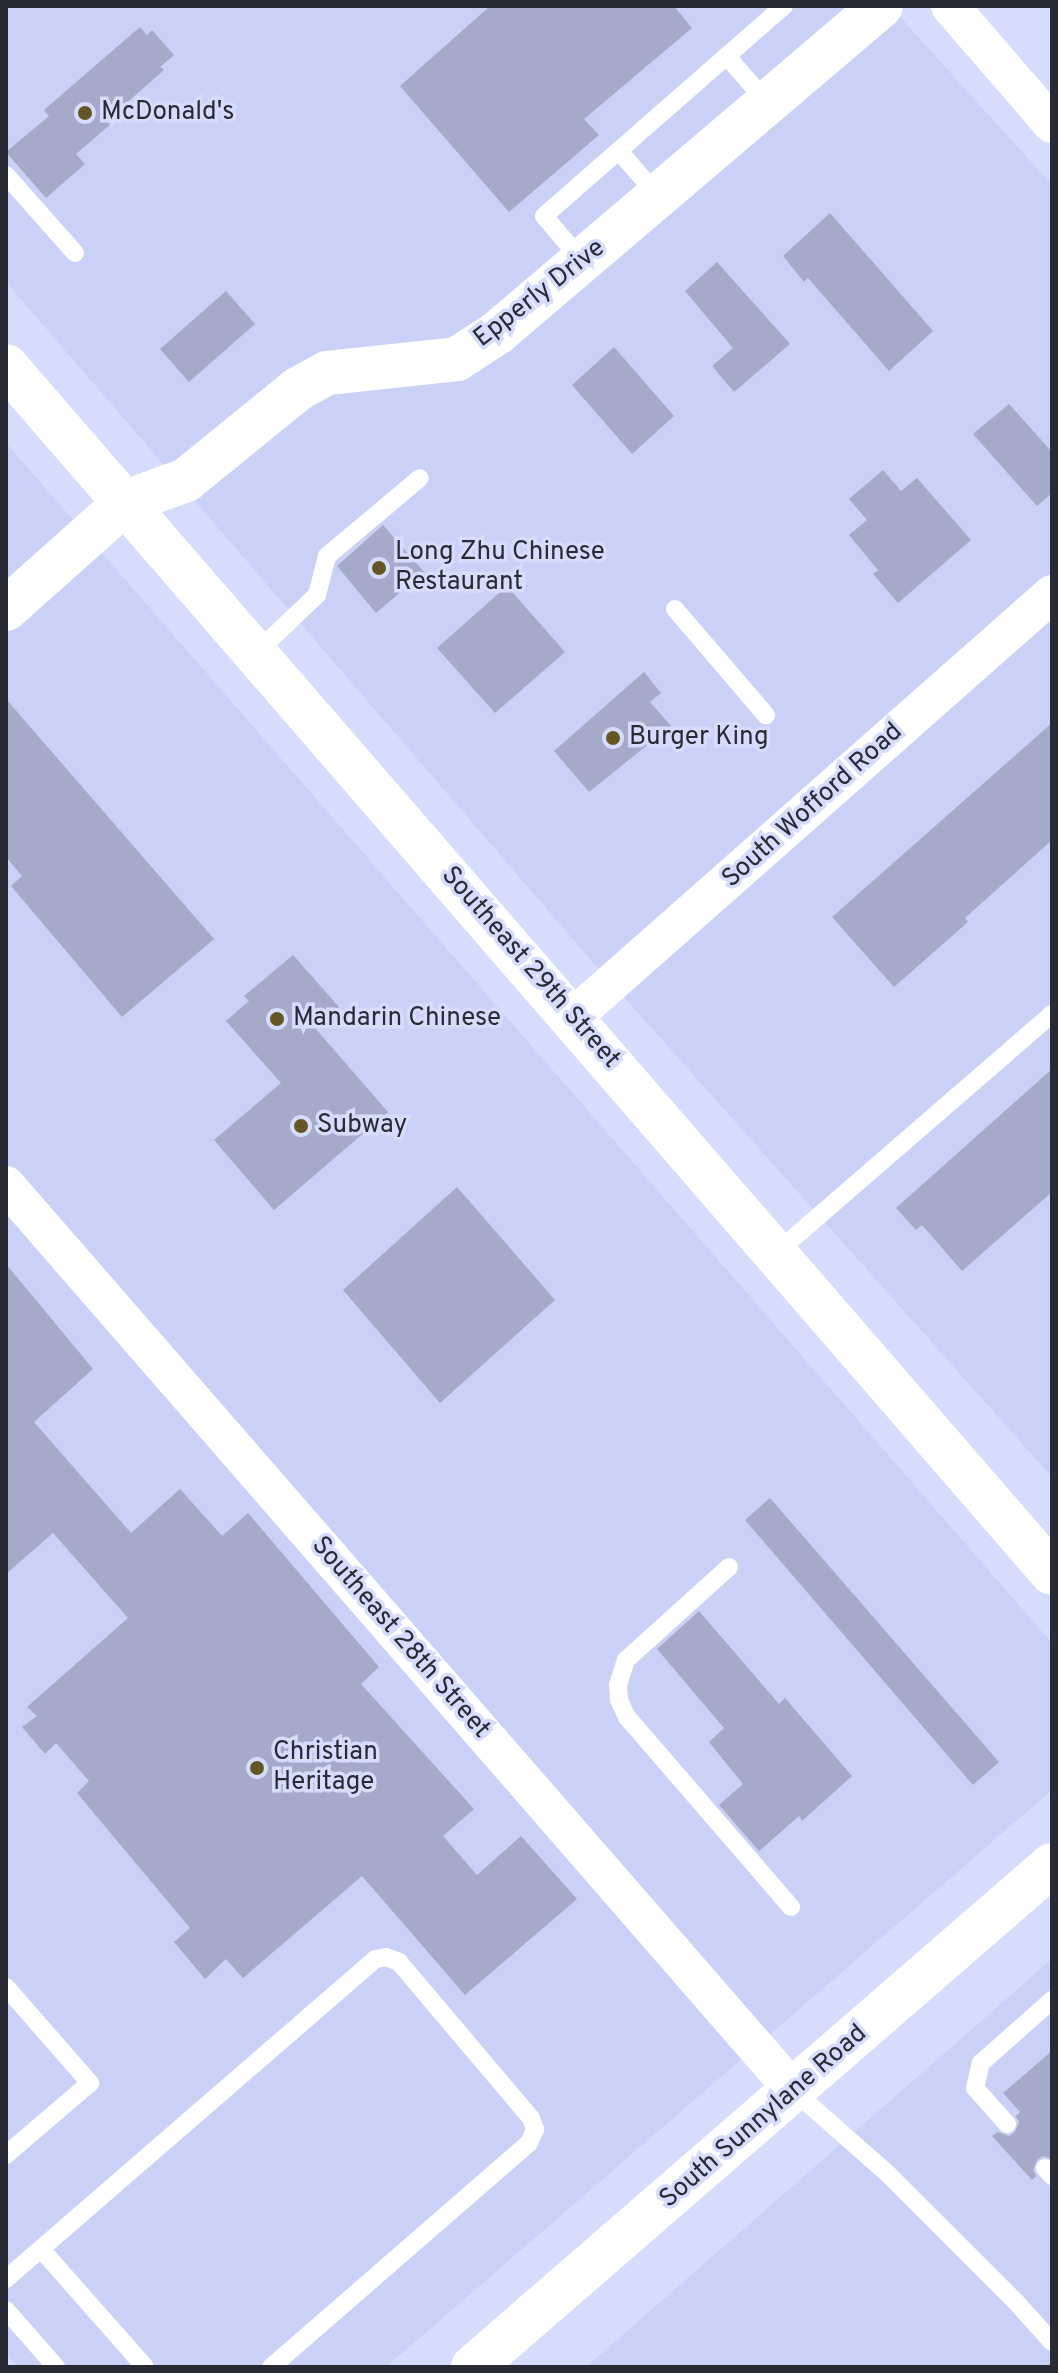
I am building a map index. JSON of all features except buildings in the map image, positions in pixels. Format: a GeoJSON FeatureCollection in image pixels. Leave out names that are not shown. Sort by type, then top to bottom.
{"type":"FeatureCollection","features":[{"type":"Feature","properties":{"kind":"main road","name":"Epperly Drive"},"geometry":{"type":"LineString","coordinates":[[6,609],[126,502],[186,480],[298,389],[327,373],[457,359],[497,333],[768,104],[862,16]]}},
{"type":"Feature","properties":{"kind":"main road","name":"Southeast 29th Street"},"geometry":{"type":"LineString","coordinates":[[6,366],[1052,1573]]}},
{"type":"Feature","properties":{"kind":"main road","name":"South Sunnylane Road"},"geometry":{"type":"LineString","coordinates":[[473,2367],[1052,1865]]}},
{"type":"Feature","properties":{"kind":"street"},"geometry":{"type":"LineString","coordinates":[[950,6],[1052,124]]}},
{"type":"Feature","properties":{"kind":"street","name":"South Wofford Road"},"geometry":{"type":"LineString","coordinates":[[573,1017],[1052,594]]}},
{"type":"Feature","properties":{"kind":"street","name":"Southeast 28th Street"},"geometry":{"type":"LineString","coordinates":[[6,1185],[794,2091]]}},
{"type":"Feature","properties":{"kind":"lane"},"geometry":{"type":"LineString","coordinates":[[583,262],[544,216],[784,6]]}},
{"type":"Feature","properties":{"kind":"lane"},"geometry":{"type":"LineString","coordinates":[[727,56],[768,104]]}},
{"type":"Feature","properties":{"kind":"lane"},"geometry":{"type":"LineString","coordinates":[[619,151],[659,197]]}},
{"type":"Feature","properties":{"kind":"lane"},"geometry":{"type":"LineString","coordinates":[[6,175],[75,253]]}},
{"type":"Feature","properties":{"kind":"lane"},"geometry":{"type":"LineString","coordinates":[[256,653],[317,595],[327,556],[420,478]]}},
{"type":"Feature","properties":{"kind":"lane"},"geometry":{"type":"LineString","coordinates":[[675,609],[766,715]]}},
{"type":"Feature","properties":{"kind":"lane"},"geometry":{"type":"LineString","coordinates":[[776,1253],[1052,1014]]}},
{"type":"Feature","properties":{"kind":"lane"},"geometry":{"type":"LineString","coordinates":[[729,1567],[626,1660],[618,1685],[619,1700],[627,1717],[791,1907]]}},
{"type":"Feature","properties":{"kind":"lane"},"geometry":{"type":"LineString","coordinates":[[6,2279],[375,1959],[386,1957],[399,1962],[531,2118],[535,2129],[529,2143],[271,2367]]}},
{"type":"Feature","properties":{"kind":"lane"},"geometry":{"type":"LineString","coordinates":[[6,1987],[90,2083],[6,2155]]}},
{"type":"Feature","properties":{"kind":"lane"},"geometry":{"type":"LineString","coordinates":[[1007,2124],[975,2088],[981,2063],[1052,2000]]}},
{"type":"Feature","properties":{"kind":"lane"},"geometry":{"type":"LineString","coordinates":[[794,2091],[888,2174],[1052,2342]]}},
{"type":"Feature","properties":{"kind":"lane"},"geometry":{"type":"LineString","coordinates":[[41,2249],[145,2367]]}},
{"type":"Feature","properties":{"kind":"lane"},"geometry":{"type":"LineString","coordinates":[[6,2310],[56,2367]]}},
{"type":"Feature","properties":{"kind":"shaded area"},"geometry":{"type":"Polygon","coordinates":[[[6,6],[890,6],[1052,185],[1052,1477],[590,959],[6,282],[6,6]]]}},
{"type":"Feature","properties":{"kind":"shaded area"},"geometry":{"type":"Polygon","coordinates":[[[6,443],[1052,1643],[1052,1790],[386,2367],[18,2367],[6,2353],[6,443]]]}},
{"type":"Feature","properties":{"kind":"shaded area"},"geometry":{"type":"Polygon","coordinates":[[[1052,1959],[1052,2367],[586,2367],[1052,1959]]]}},
{"type":"Feature","properties":{"kind":"place","name":"McDonald's"},"geometry":{"type":"Point","coordinates":[85,113]}},
{"type":"Feature","properties":{"kind":"place","name":"Long Zhu Chinese Restaurant"},"geometry":{"type":"Point","coordinates":[379,568]}},
{"type":"Feature","properties":{"kind":"place","name":"Burger King"},"geometry":{"type":"Point","coordinates":[613,738]}},
{"type":"Feature","properties":{"kind":"place","name":"Mandarin Chinese"},"geometry":{"type":"Point","coordinates":[277,1019]}},
{"type":"Feature","properties":{"kind":"place","name":"Subway"},"geometry":{"type":"Point","coordinates":[301,1126]}},
{"type":"Feature","properties":{"kind":"place","name":"Christian Heritage"},"geometry":{"type":"Point","coordinates":[257,1768]}}]}
